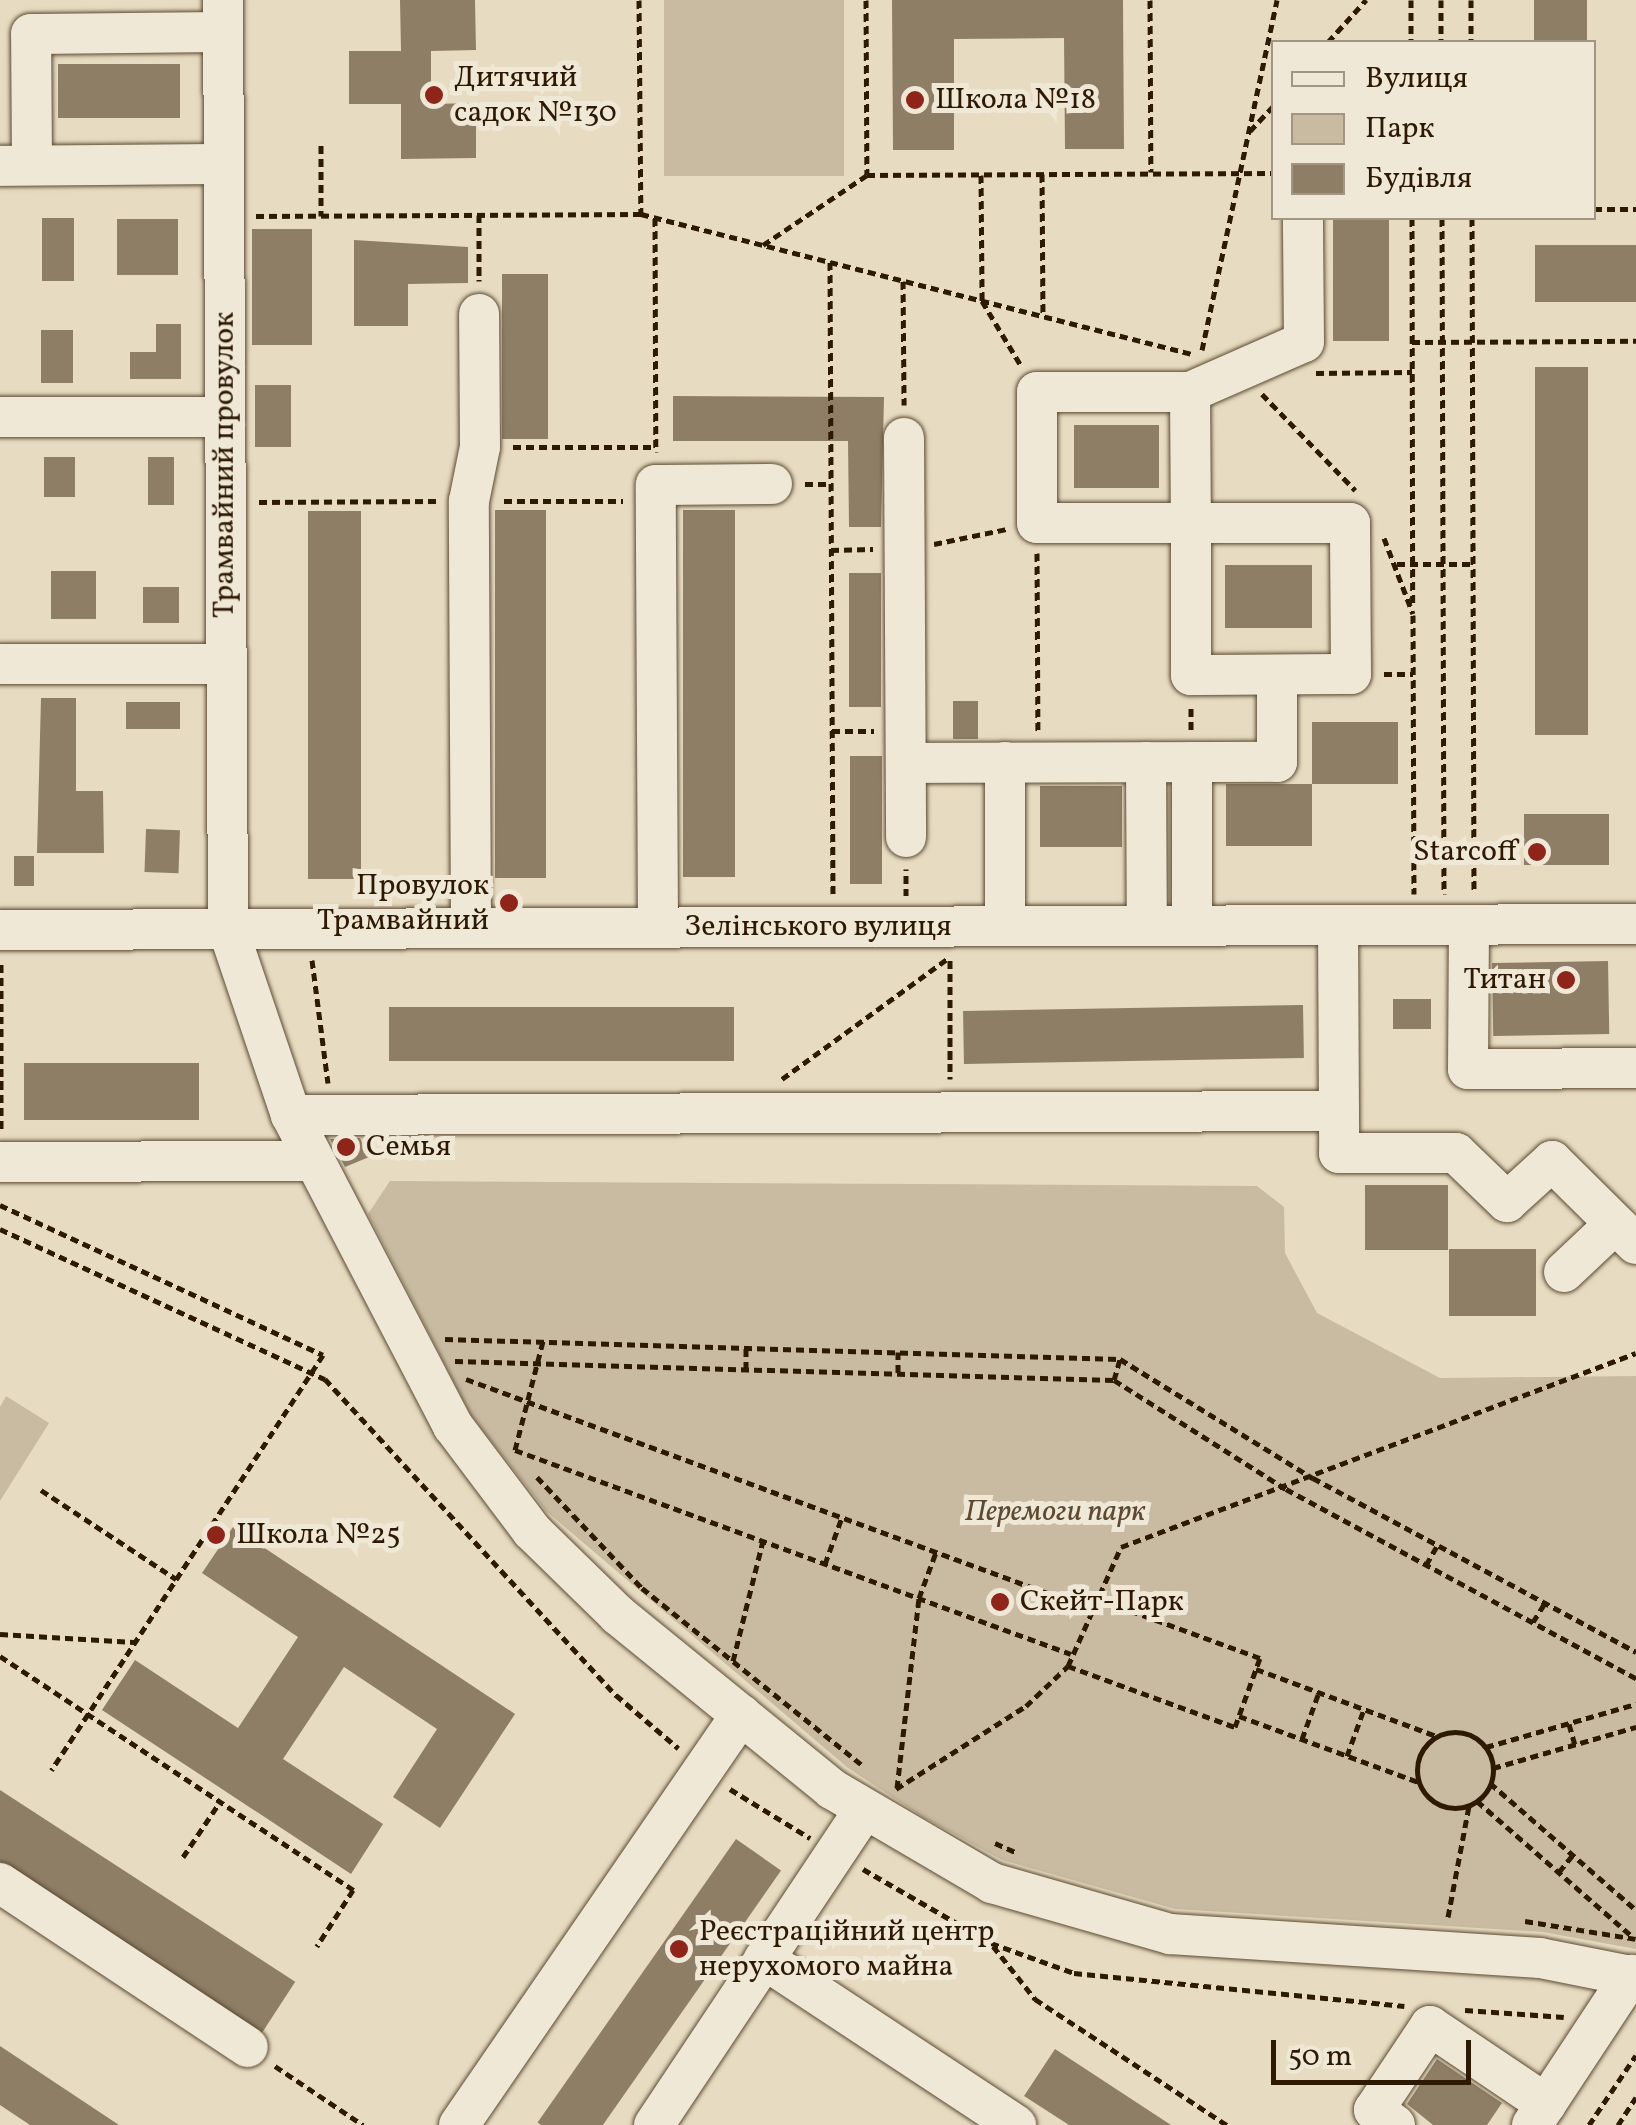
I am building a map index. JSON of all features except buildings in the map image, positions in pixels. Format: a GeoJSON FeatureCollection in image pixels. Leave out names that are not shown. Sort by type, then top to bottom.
{"type":"FeatureCollection","features":[{"type":"Feature","properties":{"kind":"street","name":"Трамвайний провулок"},"geometry":{"type":"LineString","coordinates":[[223,16],[228,929],[291,1115],[413,1360],[521,1516],[618,1614],[742,1715],[881,1793],[992,1882],[1170,1934],[1540,1958],[1635,1957]]}},
{"type":"Feature","properties":{"kind":"street"},"geometry":{"type":"LineString","coordinates":[[223,16],[32,34],[16,166],[224,164]]}},
{"type":"Feature","properties":{"kind":"street"},"geometry":{"type":"LineString","coordinates":[[1208,374],[1190,523],[1191,675],[1350,674],[1350,523],[1190,523],[1037,524],[1037,392],[1208,374],[1304,342],[1303,220]]}},
{"type":"Feature","properties":{"kind":"street"},"geometry":{"type":"LineString","coordinates":[[471,928],[469,501],[480,447],[479,314]]}},
{"type":"Feature","properties":{"kind":"street"},"geometry":{"type":"LineString","coordinates":[[0,418],[225,417]]}},
{"type":"Feature","properties":{"kind":"street"},"geometry":{"type":"LineString","coordinates":[[904,438],[906,836]]}},
{"type":"Feature","properties":{"kind":"street"},"geometry":{"type":"LineString","coordinates":[[658,928],[656,466],[772,484]]}},
{"type":"Feature","properties":{"kind":"street"},"geometry":{"type":"LineString","coordinates":[[0,664],[226,664]]}},
{"type":"Feature","properties":{"kind":"street"},"geometry":{"type":"LineString","coordinates":[[906,747],[1021,762],[1277,762],[1277,674]]}},
{"type":"Feature","properties":{"kind":"street"},"geometry":{"type":"LineString","coordinates":[[1005,926],[1021,762]]}},
{"type":"Feature","properties":{"kind":"street"},"geometry":{"type":"LineString","coordinates":[[1146,762],[1147,926]]}},
{"type":"Feature","properties":{"kind":"street"},"geometry":{"type":"LineString","coordinates":[[1192,762],[1192,926]]}},
{"type":"Feature","properties":{"kind":"street"},"geometry":{"type":"LineString","coordinates":[[1462,905],[1468,1069],[1636,1068]]}},
{"type":"Feature","properties":{"kind":"street","name":"Зелінського вулиця"},"geometry":{"type":"LineString","coordinates":[[0,930],[1338,925],[1462,905],[1636,924]]}},
{"type":"Feature","properties":{"kind":"street"},"geometry":{"type":"LineString","coordinates":[[1338,925],[1339,1154],[1456,1153],[1508,1202],[1552,1161],[1625,1234],[1564,1272]]}},
{"type":"Feature","properties":{"kind":"street"},"geometry":{"type":"LineString","coordinates":[[291,1115],[1339,1111]]}},
{"type":"Feature","properties":{"kind":"street"},"geometry":{"type":"LineString","coordinates":[[1,1162],[314,1161]]}},
{"type":"Feature","properties":{"kind":"street"},"geometry":{"type":"LineString","coordinates":[[459,2125],[742,1715]]}},
{"type":"Feature","properties":{"kind":"street"},"geometry":{"type":"LineString","coordinates":[[654,2125],[881,1793]]}},
{"type":"Feature","properties":{"kind":"street"},"geometry":{"type":"LineString","coordinates":[[0,1883],[248,2047]]}},
{"type":"Feature","properties":{"kind":"street"},"geometry":{"type":"LineString","coordinates":[[1395,2125],[1374,2110],[1430,2026],[1539,2114],[1635,1957]]}},
{"type":"Feature","properties":{"kind":"street"},"geometry":{"type":"LineString","coordinates":[[764,1959],[1016,2125]]}},
{"type":"Feature","properties":{"kind":"path"},"geometry":{"type":"LineString","coordinates":[[639,0],[640,214]]}},
{"type":"Feature","properties":{"kind":"path"},"geometry":{"type":"LineString","coordinates":[[866,0],[867,175]]}},
{"type":"Feature","properties":{"kind":"path"},"geometry":{"type":"LineString","coordinates":[[1150,0],[1151,173]]}},
{"type":"Feature","properties":{"kind":"path"},"geometry":{"type":"LineString","coordinates":[[1208,374],[1240,173],[1277,0]]}},
{"type":"Feature","properties":{"kind":"path"},"geometry":{"type":"LineString","coordinates":[[1330,40],[1366,0]]}},
{"type":"Feature","properties":{"kind":"path"},"geometry":{"type":"LineString","coordinates":[[1411,0],[1411,40]]}},
{"type":"Feature","properties":{"kind":"path"},"geometry":{"type":"LineString","coordinates":[[1441,0],[1441,40]]}},
{"type":"Feature","properties":{"kind":"path"},"geometry":{"type":"LineString","coordinates":[[1471,0],[1471,40]]}},
{"type":"Feature","properties":{"kind":"path"},"geometry":{"type":"LineString","coordinates":[[1248,133],[1271,107]]}},
{"type":"Feature","properties":{"kind":"path"},"geometry":{"type":"LineString","coordinates":[[320,146],[321,216]]}},
{"type":"Feature","properties":{"kind":"path"},"geometry":{"type":"LineString","coordinates":[[763,245],[867,175],[1271,173]]}},
{"type":"Feature","properties":{"kind":"path"},"geometry":{"type":"LineString","coordinates":[[981,174],[982,301],[1037,392]]}},
{"type":"Feature","properties":{"kind":"path"},"geometry":{"type":"LineString","coordinates":[[1042,174],[1043,316]]}},
{"type":"Feature","properties":{"kind":"path"},"geometry":{"type":"LineString","coordinates":[[1596,209],[1636,208]]}},
{"type":"Feature","properties":{"kind":"path"},"geometry":{"type":"LineString","coordinates":[[224,216],[640,214],[1043,316],[1208,374],[1313,439],[1366,508]]}},
{"type":"Feature","properties":{"kind":"path"},"geometry":{"type":"LineString","coordinates":[[479,215],[479,314]]}},
{"type":"Feature","properties":{"kind":"path"},"geometry":{"type":"LineString","coordinates":[[480,447],[656,466],[655,218]]}},
{"type":"Feature","properties":{"kind":"path"},"geometry":{"type":"LineString","coordinates":[[1412,220],[1414,895]]}},
{"type":"Feature","properties":{"kind":"path"},"geometry":{"type":"LineString","coordinates":[[1442,220],[1443,564],[1462,905]]}},
{"type":"Feature","properties":{"kind":"path"},"geometry":{"type":"LineString","coordinates":[[1462,905],[1473,564],[1472,220]]}},
{"type":"Feature","properties":{"kind":"path"},"geometry":{"type":"LineString","coordinates":[[830,262],[833,896]]}},
{"type":"Feature","properties":{"kind":"path"},"geometry":{"type":"LineString","coordinates":[[904,281],[904,438]]}},
{"type":"Feature","properties":{"kind":"path"},"geometry":{"type":"LineString","coordinates":[[1412,342],[1636,341]]}},
{"type":"Feature","properties":{"kind":"path"},"geometry":{"type":"LineString","coordinates":[[1305,372],[1412,372]]}},
{"type":"Feature","properties":{"kind":"path"},"geometry":{"type":"LineString","coordinates":[[1376,522],[1397,564],[1413,614]]}},
{"type":"Feature","properties":{"kind":"path"},"geometry":{"type":"LineString","coordinates":[[832,550],[905,549],[1037,524],[1021,762]]}},
{"type":"Feature","properties":{"kind":"path"},"geometry":{"type":"LineString","coordinates":[[1397,564],[1473,564]]}},
{"type":"Feature","properties":{"kind":"path"},"geometry":{"type":"LineString","coordinates":[[1191,675],[1192,762]]}},
{"type":"Feature","properties":{"kind":"path"},"geometry":{"type":"LineString","coordinates":[[832,731],[906,747]]}},
{"type":"Feature","properties":{"kind":"path"},"geometry":{"type":"LineString","coordinates":[[312,929],[332,1115]]}},
{"type":"Feature","properties":{"kind":"path"},"geometry":{"type":"LineString","coordinates":[[734,1113],[950,957],[950,1112]]}},
{"type":"Feature","properties":{"kind":"path"},"geometry":{"type":"LineString","coordinates":[[0,961],[1,1206],[323,1354],[50,1770]]}},
{"type":"Feature","properties":{"kind":"path"},"geometry":{"type":"LineString","coordinates":[[0,1230],[311,1373],[676,1747]]}},
{"type":"Feature","properties":{"kind":"path"},"geometry":{"type":"LineString","coordinates":[[442,1339],[1120,1359],[1313,1478],[1636,1652]]}},
{"type":"Feature","properties":{"kind":"path"},"geometry":{"type":"LineString","coordinates":[[515,1450],[543,1342]]}},
{"type":"Feature","properties":{"kind":"path"},"geometry":{"type":"LineString","coordinates":[[746,1348],[746,1370]]}},
{"type":"Feature","properties":{"kind":"path"},"geometry":{"type":"LineString","coordinates":[[898,1352],[898,1374]]}},
{"type":"Feature","properties":{"kind":"path"},"geometry":{"type":"LineString","coordinates":[[881,1793],[1026,1706],[1068,1666],[1093,1597],[1120,1547],[1286,1489],[1636,1353]]}},
{"type":"Feature","properties":{"kind":"path"},"geometry":{"type":"LineString","coordinates":[[1114,1380],[1120,1359]]}},
{"type":"Feature","properties":{"kind":"path"},"geometry":{"type":"LineString","coordinates":[[456,1361],[1114,1380],[1286,1489],[1636,1678]]}},
{"type":"Feature","properties":{"kind":"path"},"geometry":{"type":"LineString","coordinates":[[466,1380],[1089,1608]]}},
{"type":"Feature","properties":{"kind":"path"},"geometry":{"type":"LineString","coordinates":[[515,1450],[1072,1654]]}},
{"type":"Feature","properties":{"kind":"path"},"geometry":{"type":"LineString","coordinates":[[515,1450],[642,1588],[868,1770]]}},
{"type":"Feature","properties":{"kind":"path"},"geometry":{"type":"LineString","coordinates":[[41,1490],[176,1579]]}},
{"type":"Feature","properties":{"kind":"path"},"geometry":{"type":"LineString","coordinates":[[825,1564],[842,1517]]}},
{"type":"Feature","properties":{"kind":"path"},"geometry":{"type":"LineString","coordinates":[[733,1661],[763,1541]]}},
{"type":"Feature","properties":{"kind":"path"},"geometry":{"type":"LineString","coordinates":[[1426,1564],[1438,1545]]}},
{"type":"Feature","properties":{"kind":"path"},"geometry":{"type":"LineString","coordinates":[[881,1793],[919,1598],[936,1552]]}},
{"type":"Feature","properties":{"kind":"path"},"geometry":{"type":"LineString","coordinates":[[1068,1666],[1235,1727],[1256,1670],[1260,1658],[1093,1597]]}},
{"type":"Feature","properties":{"kind":"path"},"geometry":{"type":"LineString","coordinates":[[1533,1622],[1545,1603]]}},
{"type":"Feature","properties":{"kind":"path"},"geometry":{"type":"LineString","coordinates":[[0,1634],[134,1642]]}},
{"type":"Feature","properties":{"kind":"path"},"geometry":{"type":"LineString","coordinates":[[0,1656],[353,1890],[316,1946]]}},
{"type":"Feature","properties":{"kind":"path"},"geometry":{"type":"LineString","coordinates":[[1239,1716],[1418,1782],[1443,1806],[1469,1805],[1477,1801],[1490,1783],[1493,1768],[1486,1747],[1463,1732],[1436,1736],[1256,1670]]}},
{"type":"Feature","properties":{"kind":"path"},"geometry":{"type":"LineString","coordinates":[[1302,1739],[1319,1692]]}},
{"type":"Feature","properties":{"kind":"path"},"geometry":{"type":"LineString","coordinates":[[1486,1747],[1636,1704]]}},
{"type":"Feature","properties":{"kind":"path"},"geometry":{"type":"LineString","coordinates":[[1348,1756],[1364,1710]]}},
{"type":"Feature","properties":{"kind":"path"},"geometry":{"type":"LineString","coordinates":[[1568,1723],[1575,1745]]}},
{"type":"Feature","properties":{"kind":"path"},"geometry":{"type":"LineString","coordinates":[[1493,1768],[1636,1727]]}},
{"type":"Feature","properties":{"kind":"path"},"geometry":{"type":"LineString","coordinates":[[1418,1782],[1417,1761],[1436,1736]]}},
{"type":"Feature","properties":{"kind":"path"},"geometry":{"type":"LineString","coordinates":[[1490,1783],[1636,1910]]}},
{"type":"Feature","properties":{"kind":"path"},"geometry":{"type":"LineString","coordinates":[[881,1793],[912,1798]]}},
{"type":"Feature","properties":{"kind":"path"},"geometry":{"type":"LineString","coordinates":[[1477,1801],[1559,1872],[1635,1957]]}},
{"type":"Feature","properties":{"kind":"path"},"geometry":{"type":"LineString","coordinates":[[183,1858],[220,1802]]}},
{"type":"Feature","properties":{"kind":"path"},"geometry":{"type":"LineString","coordinates":[[1448,1916],[1469,1805]]}},
{"type":"Feature","properties":{"kind":"path"},"geometry":{"type":"LineString","coordinates":[[975,1833],[1023,1855]]}},
{"type":"Feature","properties":{"kind":"path"},"geometry":{"type":"LineString","coordinates":[[1559,1872],[1574,1855]]}},
{"type":"Feature","properties":{"kind":"path"},"geometry":{"type":"LineString","coordinates":[[916,1900],[991,1944],[1074,1973],[1160,1988],[1411,2006]]}},
{"type":"Feature","properties":{"kind":"path"},"geometry":{"type":"LineString","coordinates":[[1430,1916],[1468,1918]]}},
{"type":"Feature","properties":{"kind":"path"},"geometry":{"type":"LineString","coordinates":[[1506,1920],[1635,1957]]}},
{"type":"Feature","properties":{"kind":"path"},"geometry":{"type":"LineString","coordinates":[[991,1944],[1035,1999],[1227,2125]]}},
{"type":"Feature","properties":{"kind":"path"},"geometry":{"type":"LineString","coordinates":[[1450,2009],[1581,2018]]}},
{"type":"Feature","properties":{"kind":"path"},"geometry":{"type":"LineString","coordinates":[[248,2047],[362,2125]]}},
{"type":"Feature","properties":{"kind":"path"},"geometry":{"type":"LineString","coordinates":[[1590,2125],[1636,2055]]}},
{"type":"Feature","properties":{"kind":"path"},"geometry":{"type":"LineString","coordinates":[[1618,2125],[1636,2098]]}},
{"type":"Feature","properties":{"kind":"green space"},"geometry":{"type":"Polygon","coordinates":[[[664,0],[844,0],[844,176],[664,176],[664,0]]]}},
{"type":"Feature","properties":{"kind":"green space","name":"Перемоги парк"},"geometry":{"type":"Polygon","coordinates":[[[390,1181],[1257,1186],[1284,1207],[1285,1253],[1317,1313],[1440,1378],[1636,1376],[1636,1949],[1543,1932],[1175,1909],[1002,1860],[923,1817],[848,1768],[546,1511],[471,1415],[368,1214],[390,1181]]]}},
{"type":"Feature","properties":{"kind":"green space"},"geometry":{"type":"Polygon","coordinates":[[[6,1396],[49,1423],[0,1501],[0,1407],[6,1396]]]}},
{"type":"Feature","properties":{"kind":"place","name":"Дитячий садок №130"},"geometry":{"type":"Point","coordinates":[434,95]}},
{"type":"Feature","properties":{"kind":"place","name":"Школа №18"},"geometry":{"type":"Point","coordinates":[915,100]}},
{"type":"Feature","properties":{"kind":"place","name":"Starcoff"},"geometry":{"type":"Point","coordinates":[1537,852]}},
{"type":"Feature","properties":{"kind":"place","name":"Провулок Трамвайний"},"geometry":{"type":"Point","coordinates":[509,903]}},
{"type":"Feature","properties":{"kind":"place","name":"Титан"},"geometry":{"type":"Point","coordinates":[1566,980]}},
{"type":"Feature","properties":{"kind":"place","name":"Семья"},"geometry":{"type":"Point","coordinates":[346,1147]}},
{"type":"Feature","properties":{"kind":"place","name":"Школа №25"},"geometry":{"type":"Point","coordinates":[216,1535]}},
{"type":"Feature","properties":{"kind":"place","name":"Скейт-Парк"},"geometry":{"type":"Point","coordinates":[1000,1602]}},
{"type":"Feature","properties":{"kind":"place","name":"Реєстраційний центр нерухомого майна"},"geometry":{"type":"Point","coordinates":[679,1949]}}]}
